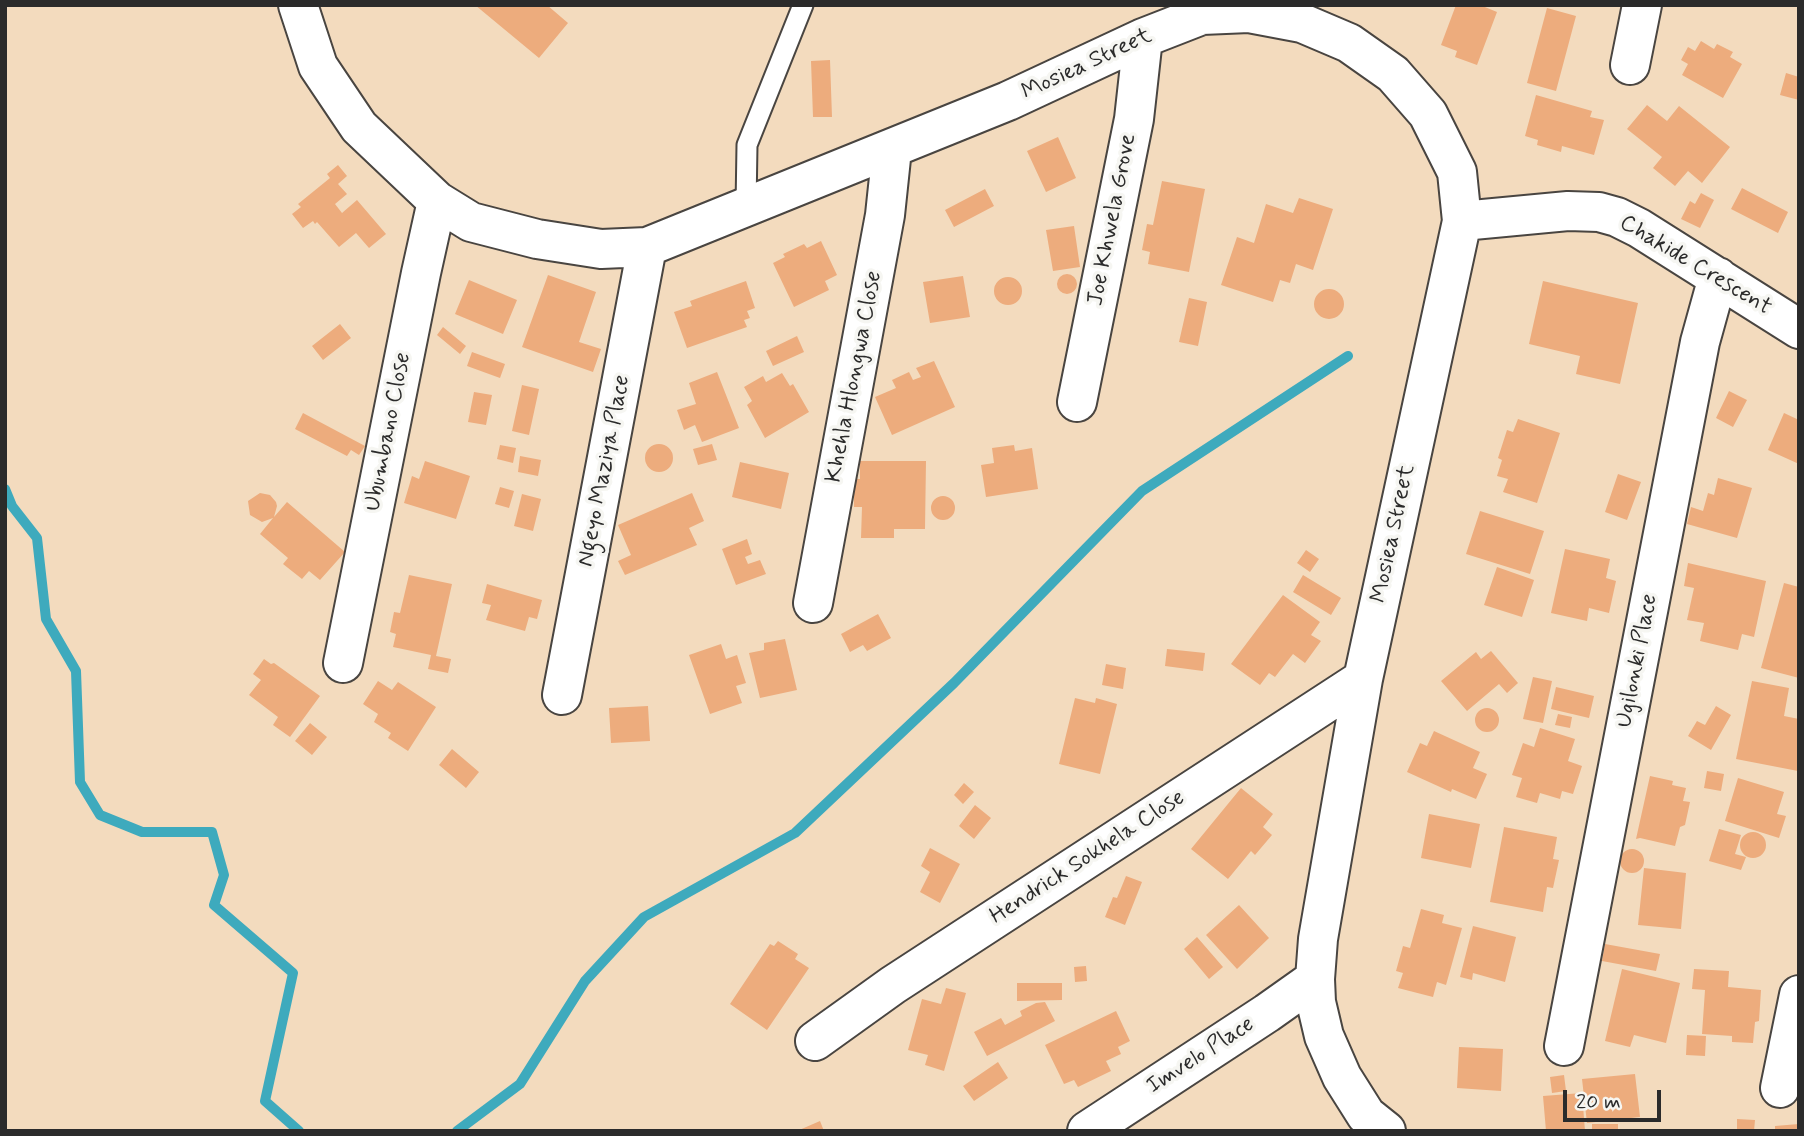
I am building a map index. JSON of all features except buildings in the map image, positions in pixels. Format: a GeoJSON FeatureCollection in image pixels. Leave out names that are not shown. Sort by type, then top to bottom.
{"type":"FeatureCollection","features":[{"type":"Feature","properties":{"kind":"street","name":"Mosiea Street"},"geometry":{"type":"LineString","coordinates":[[298,5],[318,66],[359,127],[437,201],[471,222],[537,239],[601,249],[648,247],[1009,101],[1203,10],[1250,13],[1302,23],[1349,43],[1393,74],[1428,114],[1457,172],[1462,221],[1363,679],[1318,939],[1315,979],[1316,1002],[1324,1037],[1342,1077],[1366,1115],[1386,1131]]}},
{"type":"Feature","properties":{"kind":"street"},"geometry":{"type":"LineString","coordinates":[[1630,65],[1642,5]]}},
{"type":"Feature","properties":{"kind":"street","name":"Joe Khwela Grove"},"geometry":{"type":"LineString","coordinates":[[1077,401],[1134,119],[1143,38]]}},
{"type":"Feature","properties":{"kind":"street","name":"Khehla Hlongwa Close"},"geometry":{"type":"LineString","coordinates":[[813,603],[885,215],[892,149]]}},
{"type":"Feature","properties":{"kind":"street","name":"Ubumbano Close"},"geometry":{"type":"LineString","coordinates":[[344,663],[437,201]]}},
{"type":"Feature","properties":{"kind":"street","name":"Chakide Crescent"},"geometry":{"type":"LineString","coordinates":[[1462,221],[1568,211],[1599,212],[1618,217],[1799,330]]}},
{"type":"Feature","properties":{"kind":"street","name":"Ngeyo Maziya Place"},"geometry":{"type":"LineString","coordinates":[[562,695],[648,247]]}},
{"type":"Feature","properties":{"kind":"street","name":"Ugilonki Place"},"geometry":{"type":"LineString","coordinates":[[1564,1046],[1700,342],[1718,277]]}},
{"type":"Feature","properties":{"kind":"street","name":"Hendrick Sokhela Close"},"geometry":{"type":"LineString","coordinates":[[815,1041],[904,977],[1363,679]]}},
{"type":"Feature","properties":{"kind":"street","name":"Imvelo Place"},"geometry":{"type":"LineString","coordinates":[[1087,1131],[1315,979]]}},
{"type":"Feature","properties":{"kind":"street"},"geometry":{"type":"LineString","coordinates":[[1780,1088],[1799,995]]}},
{"type":"Feature","properties":{"kind":"lane"},"geometry":{"type":"LineString","coordinates":[[746,207],[747,145],[803,5]]}},
{"type":"Feature","properties":{"kind":"waterway"},"geometry":{"type":"LineString","coordinates":[[457,1131],[520,1084],[585,981],[644,917],[795,833],[954,683],[1142,491],[1348,356]]}},
{"type":"Feature","properties":{"kind":"waterway"},"geometry":{"type":"LineString","coordinates":[[5,489],[12,506],[37,538],[46,619],[76,671],[80,782],[100,815],[142,832],[212,832],[224,875],[214,905],[293,973],[265,1101],[299,1131]]}}]}
